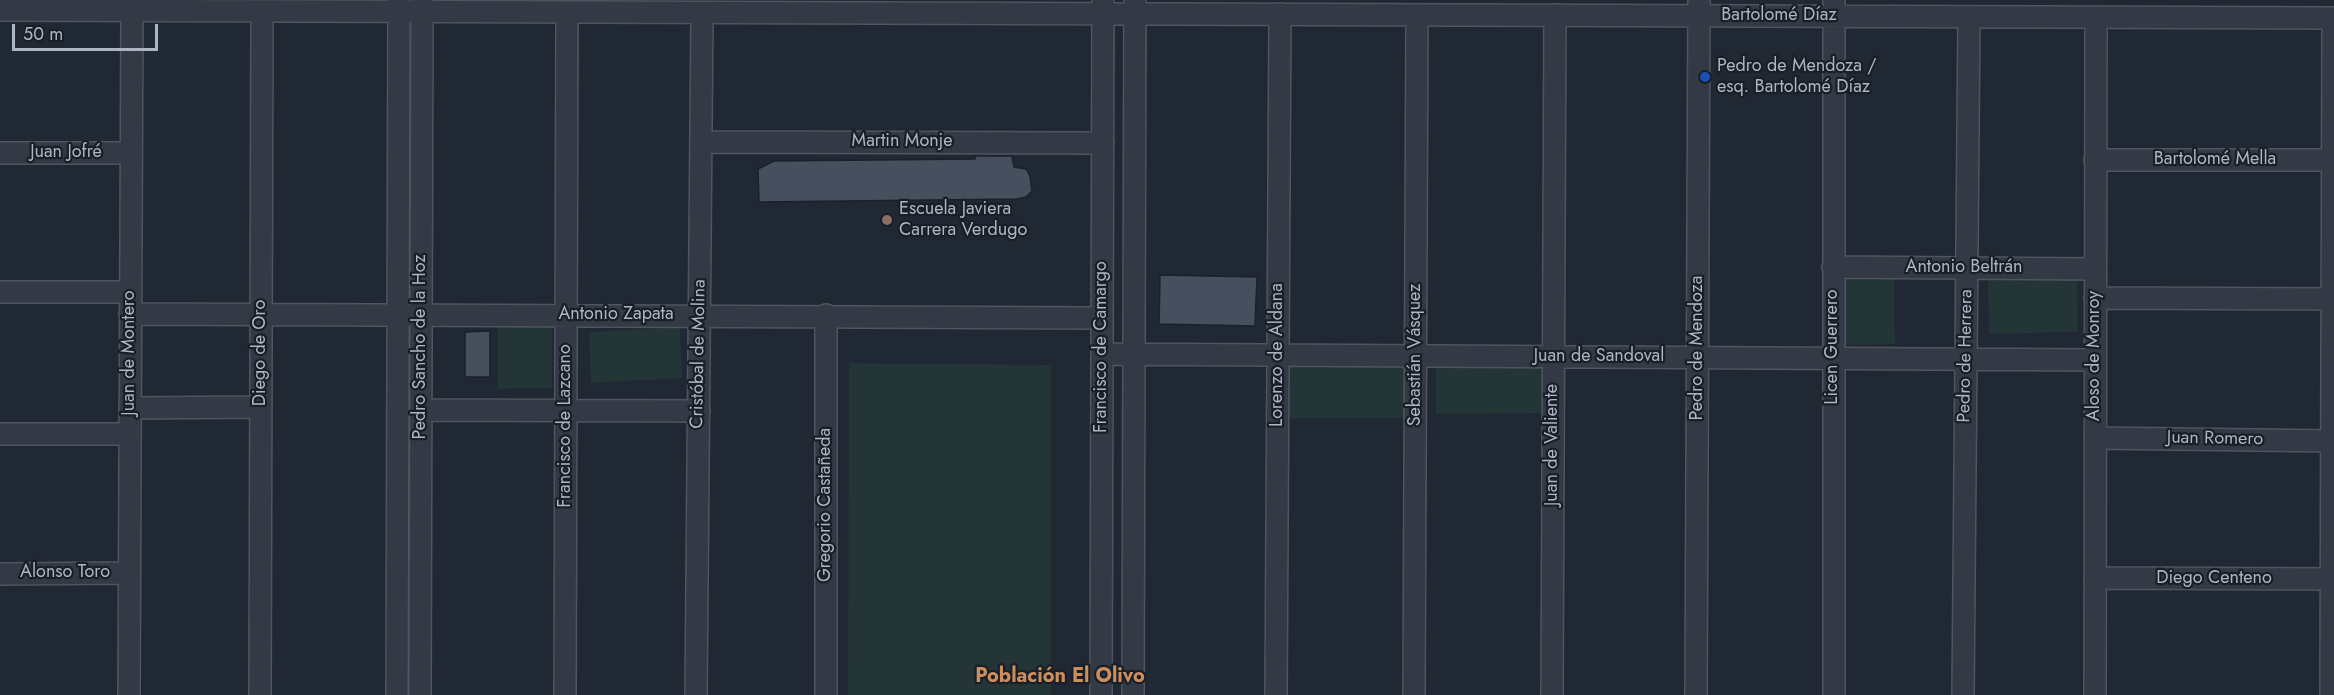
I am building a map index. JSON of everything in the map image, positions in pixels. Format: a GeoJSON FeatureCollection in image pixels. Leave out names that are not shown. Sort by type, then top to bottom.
{"type":"FeatureCollection","features":[{"type":"Feature","properties":{"kind":"street","name":"Pedro Sancho de la Hoz"},"geometry":{"type":"LineString","coordinates":[[397,695],[399,6]]}},
{"type":"Feature","properties":{"kind":"street","name":"Bartolomé Díaz"},"geometry":{"type":"LineString","coordinates":[[0,10],[262,11],[422,6],[567,12],[680,6],[702,13],[1134,7],[1280,14],[1556,15],[1699,8],[1834,8],[1969,16],[2334,18]]}},
{"type":"Feature","properties":{"kind":"street","name":"Pedro Sancho de la Hoz"},"geometry":{"type":"LineString","coordinates":[[420,695],[422,6]]}},
{"type":"Feature","properties":{"kind":"street","name":"Francisco de Camargo"},"geometry":{"type":"LineString","coordinates":[[1101,695],[1103,7]]}},
{"type":"Feature","properties":{"kind":"street","name":"Francisco de Camargo"},"geometry":{"type":"LineString","coordinates":[[1133,695],[1134,7]]}},
{"type":"Feature","properties":{"kind":"street","name":"Pedro de Mendoza"},"geometry":{"type":"LineString","coordinates":[[1696,695],[1699,8]]}},
{"type":"Feature","properties":{"kind":"street","name":"Licen Guerrero"},"geometry":{"type":"LineString","coordinates":[[1834,8],[1834,695]]}},
{"type":"Feature","properties":{"kind":"street","name":"Juan de Montero"},"geometry":{"type":"LineString","coordinates":[[129,695],[132,11]]}},
{"type":"Feature","properties":{"kind":"street","name":"Diego de Oro"},"geometry":{"type":"LineString","coordinates":[[260,695],[262,11]]}},
{"type":"Feature","properties":{"kind":"street","name":"Francisco de Lazcano"},"geometry":{"type":"LineString","coordinates":[[565,695],[567,12]]}},
{"type":"Feature","properties":{"kind":"street","name":"Cristóbal de Molina"},"geometry":{"type":"LineString","coordinates":[[696,695],[702,13]]}},
{"type":"Feature","properties":{"kind":"street","name":"Lorenzo de Aldana"},"geometry":{"type":"LineString","coordinates":[[1276,695],[1280,14]]}},
{"type":"Feature","properties":{"kind":"street","name":"Sebastián Vásquez"},"geometry":{"type":"LineString","coordinates":[[1414,695],[1417,15]]}},
{"type":"Feature","properties":{"kind":"street","name":"Juan de Valiente"},"geometry":{"type":"LineString","coordinates":[[1552,695],[1556,15]]}},
{"type":"Feature","properties":{"kind":"street","name":"Pedro de Herrera"},"geometry":{"type":"LineString","coordinates":[[1963,695],[1969,16]]}},
{"type":"Feature","properties":{"kind":"street","name":"Aloso de Monroy"},"geometry":{"type":"LineString","coordinates":[[2095,695],[2096,17]]}},
{"type":"Feature","properties":{"kind":"street"},"geometry":{"type":"LineString","coordinates":[[2331,695],[2334,18]]}},
{"type":"Feature","properties":{"kind":"street","name":"Martin Monje"},"geometry":{"type":"LineString","coordinates":[[701,142],[1102,142]]}},
{"type":"Feature","properties":{"kind":"street","name":"Juan Jofré"},"geometry":{"type":"LineString","coordinates":[[0,153],[131,153]]}},
{"type":"Feature","properties":{"kind":"street","name":"Bartolomé Mella"},"geometry":{"type":"LineString","coordinates":[[2095,160],[2333,160]]}},
{"type":"Feature","properties":{"kind":"street","name":"Antonio Beltrán"},"geometry":{"type":"LineString","coordinates":[[1833,267],[2095,269]]}},
{"type":"Feature","properties":{"kind":"street"},"geometry":{"type":"LineString","coordinates":[[0,292],[130,292]]}},
{"type":"Feature","properties":{"kind":"street"},"geometry":{"type":"LineString","coordinates":[[2095,298],[2333,299]]}},
{"type":"Feature","properties":{"kind":"street","name":"Antonio Zapata"},"geometry":{"type":"LineString","coordinates":[[130,314],[826,315],[1102,318]]}},
{"type":"Feature","properties":{"kind":"street","name":"Gregorio Castañeda"},"geometry":{"type":"LineString","coordinates":[[826,315],[826,695]]}},
{"type":"Feature","properties":{"kind":"street","name":"Juan de Sandoval"},"geometry":{"type":"LineString","coordinates":[[1102,354],[2095,360]]}},
{"type":"Feature","properties":{"kind":"street"},"geometry":{"type":"LineString","coordinates":[[130,408],[261,407]]}},
{"type":"Feature","properties":{"kind":"street"},"geometry":{"type":"LineString","coordinates":[[421,410],[699,411]]}},
{"type":"Feature","properties":{"kind":"street"},"geometry":{"type":"LineString","coordinates":[[0,434],[130,434]]}},
{"type":"Feature","properties":{"kind":"street","name":"Juan Romero"},"geometry":{"type":"LineString","coordinates":[[2095,438],[2333,441]]}},
{"type":"Feature","properties":{"kind":"street","name":"Alonso Toro"},"geometry":{"type":"LineString","coordinates":[[0,573],[129,573]]}},
{"type":"Feature","properties":{"kind":"street","name":"Diego Centeno"},"geometry":{"type":"LineString","coordinates":[[2095,578],[2333,579]]}},
{"type":"Feature","properties":{"kind":"shaded area"},"geometry":{"type":"Polygon","coordinates":[[[1894,277],[1895,344],[1846,345],[1845,278],[1894,277]]]}},
{"type":"Feature","properties":{"kind":"shaded area"},"geometry":{"type":"Polygon","coordinates":[[[2077,279],[2078,332],[1989,334],[1988,280],[2077,279]]]}},
{"type":"Feature","properties":{"kind":"shaded area"},"geometry":{"type":"Polygon","coordinates":[[[498,325],[552,325],[552,388],[498,389],[498,325]]]}},
{"type":"Feature","properties":{"kind":"shaded area"},"geometry":{"type":"Polygon","coordinates":[[[680,327],[682,378],[591,383],[589,332],[680,327]]]}},
{"type":"Feature","properties":{"kind":"shaded area"},"geometry":{"type":"Polygon","coordinates":[[[1544,358],[1544,413],[1436,414],[1436,359],[1544,358]]]}},
{"type":"Feature","properties":{"kind":"shaded area"},"geometry":{"type":"Polygon","coordinates":[[[849,363],[1051,365],[1051,695],[848,695],[849,363]]]}},
{"type":"Feature","properties":{"kind":"shaded area"},"geometry":{"type":"Polygon","coordinates":[[[1288,364],[1408,364],[1407,418],[1288,418],[1288,364]]]}},
{"type":"Feature","properties":{"kind":"building"},"geometry":{"type":"Polygon","coordinates":[[[975,156],[1012,156],[1014,167],[1026,169],[1030,176],[1032,191],[1026,197],[1017,199],[759,202],[758,169],[774,161],[975,159],[975,156]]]}},
{"type":"Feature","properties":{"kind":"building"},"geometry":{"type":"Polygon","coordinates":[[[1160,275],[1257,277],[1255,326],[1159,324],[1160,275]]]}},
{"type":"Feature","properties":{"kind":"building"},"geometry":{"type":"Polygon","coordinates":[[[490,331],[490,377],[465,377],[465,332],[490,331]]]}},
{"type":"Feature","properties":{"kind":"place","name":"Pedro de Mendoza / esq. Bartolomé Díaz"},"geometry":{"type":"Point","coordinates":[1705,77]}},
{"type":"Feature","properties":{"kind":"place","name":"Escuela Javiera Carrera Verdugo"},"geometry":{"type":"Point","coordinates":[887,220]}},
{"type":"Feature","properties":{"kind":"district","name":"Población El Olivo"},"geometry":{"type":"Point","coordinates":[1060,677]}}]}
